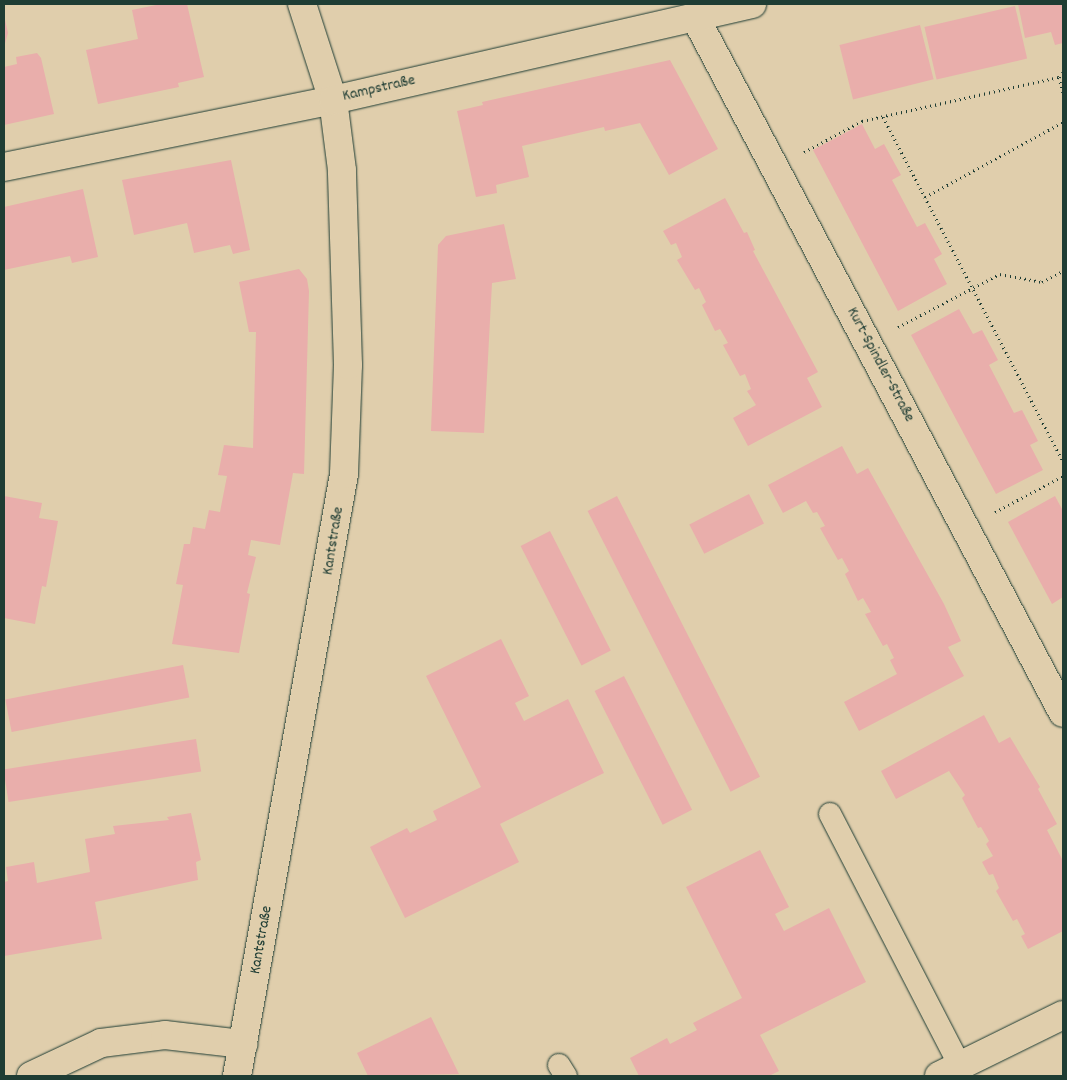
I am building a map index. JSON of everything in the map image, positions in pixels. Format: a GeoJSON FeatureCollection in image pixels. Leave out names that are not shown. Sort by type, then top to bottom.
{"type":"FeatureCollection","features":[{"type":"Feature","properties":{"kind":"street","name":"Kantstraße"},"geometry":{"type":"LineString","coordinates":[[237,1076],[344,474],[348,365],[343,199],[333,100],[302,4]]}},
{"type":"Feature","properties":{"kind":"street","name":"Kampstraße"},"geometry":{"type":"LineString","coordinates":[[4,167],[333,100],[752,4]]}},
{"type":"Feature","properties":{"kind":"street","name":"Kurt-Spindler-Straße"},"geometry":{"type":"LineString","coordinates":[[695,17],[1063,713]]}},
{"type":"Feature","properties":{"kind":"street"},"geometry":{"type":"LineString","coordinates":[[949,1071],[1063,1015]]}},
{"type":"Feature","properties":{"kind":"street"},"geometry":{"type":"LineString","coordinates":[[31,1076],[101,1043],[165,1035],[243,1044]]}},
{"type":"Feature","properties":{"kind":"lane"},"geometry":{"type":"LineString","coordinates":[[830,814],[949,1071]]}},
{"type":"Feature","properties":{"kind":"path"},"geometry":{"type":"LineString","coordinates":[[775,166],[862,121],[1059,77],[1063,72]]}},
{"type":"Feature","properties":{"kind":"path"},"geometry":{"type":"LineString","coordinates":[[1059,77],[1063,93]]}},
{"type":"Feature","properties":{"kind":"path"},"geometry":{"type":"LineString","coordinates":[[883,116],[1063,460]]}},
{"type":"Feature","properties":{"kind":"path"},"geometry":{"type":"LineString","coordinates":[[925,198],[1063,122]]}},
{"type":"Feature","properties":{"kind":"path"},"geometry":{"type":"LineString","coordinates":[[868,342],[1000,274],[1042,282],[1063,271]]}},
{"type":"Feature","properties":{"kind":"path"},"geometry":{"type":"LineString","coordinates":[[965,527],[1063,476]]}},
{"type":"Feature","properties":{"kind":"building"},"geometry":{"type":"Polygon","coordinates":[[[161,4],[187,4],[204,77],[178,83],[179,87],[98,104],[86,50],[138,39],[132,10],[161,4]]]}},
{"type":"Feature","properties":{"kind":"building"},"geometry":{"type":"Polygon","coordinates":[[[1018,4],[1063,4],[1063,43],[1055,45],[1051,32],[1025,38],[1018,4]]]}},
{"type":"Feature","properties":{"kind":"building"},"geometry":{"type":"Polygon","coordinates":[[[1015,6],[1027,59],[937,80],[924,27],[1015,6]]]}},
{"type":"Feature","properties":{"kind":"building"},"geometry":{"type":"Polygon","coordinates":[[[4,15],[8,33],[4,47],[4,15]]]}},
{"type":"Feature","properties":{"kind":"building"},"geometry":{"type":"Polygon","coordinates":[[[920,25],[934,79],[853,99],[839,45],[920,25]]]}},
{"type":"Feature","properties":{"kind":"building"},"geometry":{"type":"Polygon","coordinates":[[[37,53],[41,58],[54,114],[4,125],[4,67],[17,64],[16,57],[37,53]]]}},
{"type":"Feature","properties":{"kind":"building"},"geometry":{"type":"Polygon","coordinates":[[[670,60],[718,149],[669,175],[640,123],[605,131],[604,127],[522,146],[529,177],[496,185],[497,193],[476,197],[457,111],[483,105],[482,102],[670,60]]]}},
{"type":"Feature","properties":{"kind":"building"},"geometry":{"type":"Polygon","coordinates":[[[862,124],[875,149],[884,144],[901,175],[892,180],[917,227],[925,223],[942,254],[934,259],[947,284],[898,311],[813,150],[862,124]]]}},
{"type":"Feature","properties":{"kind":"building"},"geometry":{"type":"Polygon","coordinates":[[[231,160],[250,250],[233,254],[230,245],[194,253],[187,223],[134,235],[122,180],[231,160]]]}},
{"type":"Feature","properties":{"kind":"building"},"geometry":{"type":"Polygon","coordinates":[[[83,189],[98,257],[72,263],[70,256],[4,270],[4,207],[83,189]]]}},
{"type":"Feature","properties":{"kind":"building"},"geometry":{"type":"Polygon","coordinates":[[[725,198],[744,233],[747,232],[755,250],[753,251],[818,372],[807,378],[822,407],[748,446],[733,418],[756,405],[747,391],[751,389],[745,374],[740,376],[723,345],[728,343],[720,329],[715,331],[702,305],[706,302],[699,288],[695,290],[677,260],[682,257],[676,243],[671,245],[663,231],[725,198]]]}},
{"type":"Feature","properties":{"kind":"building"},"geometry":{"type":"Polygon","coordinates":[[[504,224],[516,279],[492,283],[484,433],[431,431],[438,245],[446,236],[504,224]]]}},
{"type":"Feature","properties":{"kind":"building"},"geometry":{"type":"Polygon","coordinates":[[[299,269],[307,279],[309,291],[304,474],[293,473],[280,545],[251,540],[248,555],[256,557],[247,593],[250,594],[239,653],[172,644],[183,585],[176,584],[184,544],[190,544],[193,527],[205,529],[209,510],[220,512],[227,476],[218,475],[224,445],[253,448],[256,332],[249,332],[239,282],[299,269]]]}},
{"type":"Feature","properties":{"kind":"building"},"geometry":{"type":"Polygon","coordinates":[[[959,309],[973,334],[982,330],[998,360],[989,365],[1014,413],[1022,410],[1038,441],[1030,445],[1043,470],[996,494],[911,335],[959,309]]]}},
{"type":"Feature","properties":{"kind":"building"},"geometry":{"type":"Polygon","coordinates":[[[842,446],[857,474],[868,468],[944,604],[961,641],[948,647],[964,676],[859,731],[844,702],[897,674],[890,660],[894,658],[887,644],[883,646],[865,614],[871,612],[863,598],[858,601],[845,574],[849,571],[842,558],[838,560],[820,528],[825,526],[817,512],[813,513],[806,501],[783,513],[768,485],[842,446]]]}},
{"type":"Feature","properties":{"kind":"building"},"geometry":{"type":"Polygon","coordinates":[[[749,494],[764,523],[704,554],[689,524],[749,494]]]}},
{"type":"Feature","properties":{"kind":"building"},"geometry":{"type":"Polygon","coordinates":[[[4,496],[42,503],[39,518],[58,521],[46,587],[42,586],[35,624],[4,618],[4,496]]]}},
{"type":"Feature","properties":{"kind":"building"},"geometry":{"type":"Polygon","coordinates":[[[617,496],[760,777],[731,792],[588,511],[617,496]]]}},
{"type":"Feature","properties":{"kind":"building"},"geometry":{"type":"Polygon","coordinates":[[[1055,496],[1063,511],[1063,597],[1052,604],[1008,522],[1055,496]]]}},
{"type":"Feature","properties":{"kind":"building"},"geometry":{"type":"Polygon","coordinates":[[[550,531],[611,650],[581,665],[521,546],[550,531]]]}},
{"type":"Feature","properties":{"kind":"building"},"geometry":{"type":"Polygon","coordinates":[[[501,639],[529,696],[515,703],[524,721],[568,699],[604,773],[500,824],[519,862],[405,918],[370,847],[407,828],[410,833],[437,820],[433,811],[481,787],[426,676],[501,639]]]}},
{"type":"Feature","properties":{"kind":"building"},"geometry":{"type":"Polygon","coordinates":[[[183,665],[189,697],[12,732],[5,700],[183,665]]]}},
{"type":"Feature","properties":{"kind":"building"},"geometry":{"type":"Polygon","coordinates":[[[624,676],[692,810],[663,825],[595,691],[624,676]]]}},
{"type":"Feature","properties":{"kind":"building"},"geometry":{"type":"Polygon","coordinates":[[[984,715],[999,743],[1010,737],[1040,787],[1038,789],[1057,824],[1047,830],[1063,861],[1063,931],[1028,949],[1021,936],[1025,934],[1017,919],[1013,921],[996,891],[999,888],[993,874],[989,875],[982,862],[993,856],[986,844],[989,841],[981,827],[978,828],[962,798],[965,795],[949,771],[896,799],[881,771],[984,715]]]}},
{"type":"Feature","properties":{"kind":"building"},"geometry":{"type":"Polygon","coordinates":[[[196,739],[201,772],[9,802],[4,769],[196,739]]]}},
{"type":"Feature","properties":{"kind":"building"},"geometry":{"type":"Polygon","coordinates":[[[191,813],[201,860],[196,862],[198,880],[95,902],[102,939],[4,956],[4,882],[8,881],[6,867],[34,862],[37,883],[90,872],[85,839],[115,834],[113,826],[169,820],[167,817],[191,813]]]}},
{"type":"Feature","properties":{"kind":"building"},"geometry":{"type":"Polygon","coordinates":[[[760,850],[789,907],[775,914],[784,931],[829,908],[866,982],[760,1035],[779,1071],[769,1076],[639,1076],[630,1058],[667,1038],[670,1044],[697,1030],[693,1023],[742,998],[686,887],[760,850]]]}},
{"type":"Feature","properties":{"kind":"building"},"geometry":{"type":"Polygon","coordinates":[[[431,1017],[459,1074],[368,1076],[357,1053],[431,1017]]]}}]}
